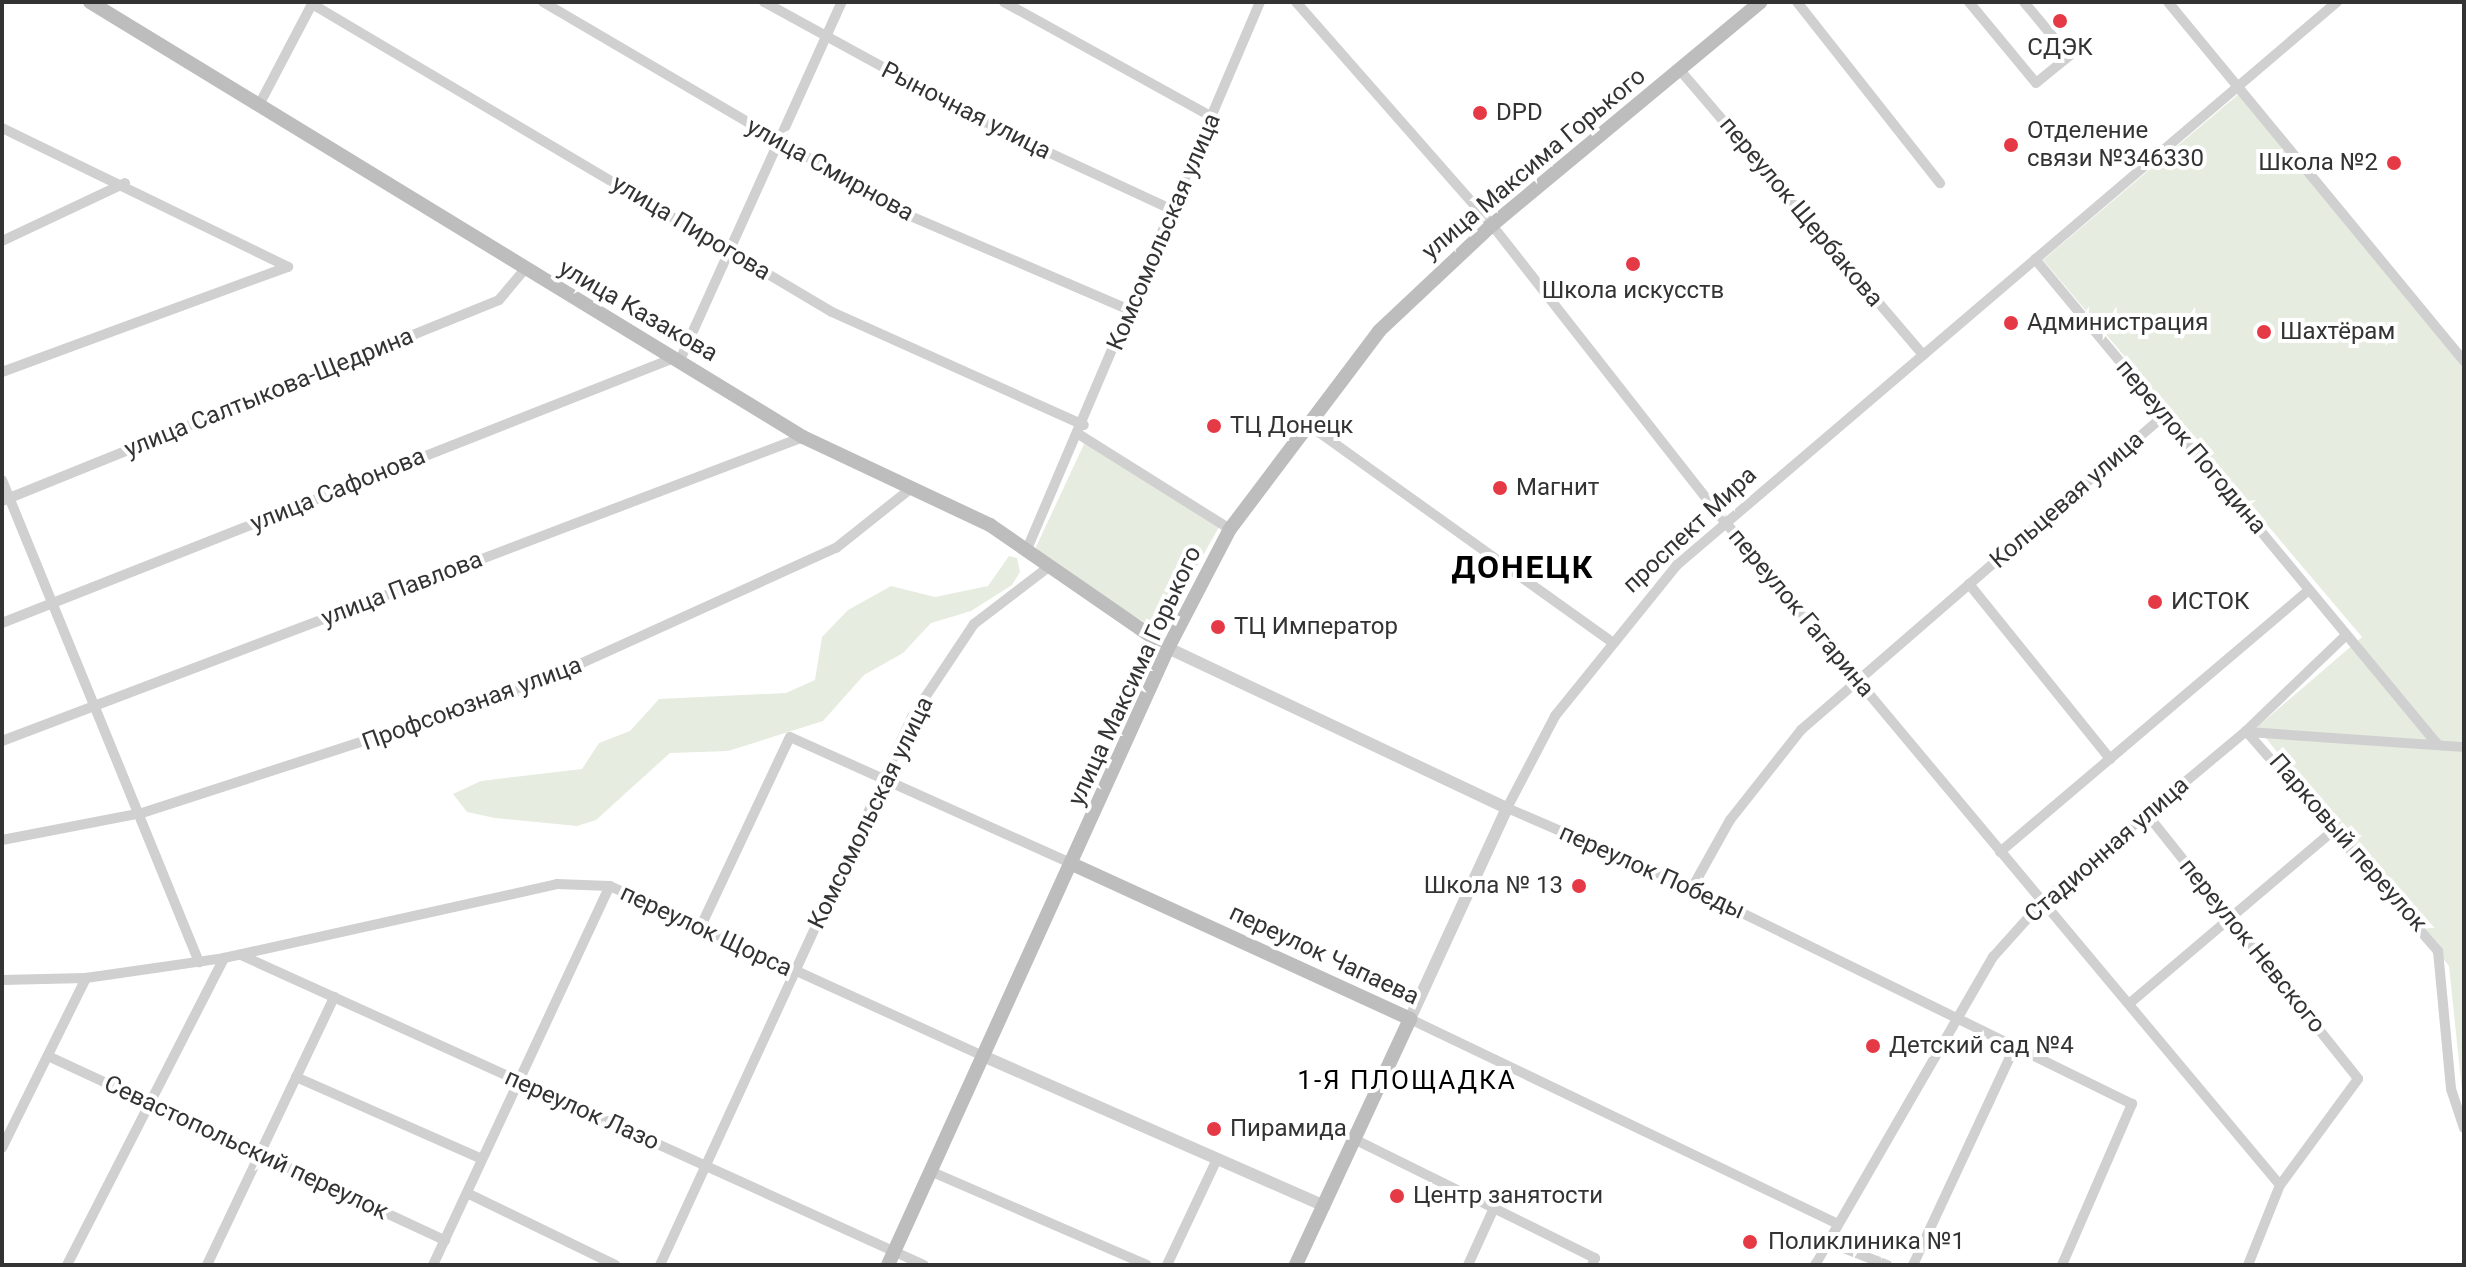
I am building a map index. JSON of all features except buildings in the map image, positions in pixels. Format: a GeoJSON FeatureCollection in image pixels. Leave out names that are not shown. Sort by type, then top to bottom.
{"type":"FeatureCollection","features":[{"type":"Feature","properties":{"kind":"main road","name":"улица Казакова"},"geometry":{"type":"LineString","coordinates":[[90,2],[524,270],[803,437],[1027,549],[1046,569],[1168,648]]}},
{"type":"Feature","properties":{"kind":"main road","name":"улица Максима Горького"},"geometry":{"type":"LineString","coordinates":[[891,1258],[1168,648],[1230,529],[1306,423],[1379,331],[1492,225],[1761,2]]}},
{"type":"Feature","properties":{"kind":"main road","name":"переулок Чапаева"},"geometry":{"type":"LineString","coordinates":[[1072,864],[1410,1019]]}},
{"type":"Feature","properties":{"kind":"main road","name":"проспект Мира"},"geometry":{"type":"LineString","coordinates":[[1296,1265],[1410,1019]]}},
{"type":"Feature","properties":{"kind":"street","name":"улица Смирнова"},"geometry":{"type":"LineString","coordinates":[[543,2],[901,212],[1132,311]]}},
{"type":"Feature","properties":{"kind":"street","name":"Рыночная улица"},"geometry":{"type":"LineString","coordinates":[[764,2],[826,38],[1173,210]]}},
{"type":"Feature","properties":{"kind":"street"},"geometry":{"type":"LineString","coordinates":[[677,359],[730,251],[842,2]]}},
{"type":"Feature","properties":{"kind":"street"},"geometry":{"type":"LineString","coordinates":[[1004,2],[1212,117]]}},
{"type":"Feature","properties":{"kind":"street","name":"Комсомольская улица"},"geometry":{"type":"LineString","coordinates":[[1027,549],[1082,430],[1260,2]]}},
{"type":"Feature","properties":{"kind":"street","name":"переулок Гагарина"},"geometry":{"type":"LineString","coordinates":[[1296,2],[1492,225],[1726,523],[2280,1185]]}},
{"type":"Feature","properties":{"kind":"street"},"geometry":{"type":"LineString","coordinates":[[1797,2],[1940,183]]}},
{"type":"Feature","properties":{"kind":"street"},"geometry":{"type":"LineString","coordinates":[[1969,2],[2036,83],[2069,56],[2024,2]]}},
{"type":"Feature","properties":{"kind":"street"},"geometry":{"type":"LineString","coordinates":[[2168,2],[2464,361]]}},
{"type":"Feature","properties":{"kind":"street","name":"проспект Мира"},"geometry":{"type":"LineString","coordinates":[[1410,1019],[1507,808],[1555,716],[1609,640],[1726,523],[2337,2]]}},
{"type":"Feature","properties":{"kind":"street"},"geometry":{"type":"LineString","coordinates":[[259,105],[312,3]]}},
{"type":"Feature","properties":{"kind":"street","name":"улица Пирогова"},"geometry":{"type":"LineString","coordinates":[[312,3],[832,312],[1082,430],[1230,529]]}},
{"type":"Feature","properties":{"kind":"street","name":"переулок Щербакова"},"geometry":{"type":"LineString","coordinates":[[1679,69],[1923,355]]}},
{"type":"Feature","properties":{"kind":"street"},"geometry":{"type":"LineString","coordinates":[[2,128],[125,183],[288,267],[2,372]]}},
{"type":"Feature","properties":{"kind":"street"},"geometry":{"type":"LineString","coordinates":[[2,241],[125,183]]}},
{"type":"Feature","properties":{"kind":"street","name":"переулок Погодина"},"geometry":{"type":"LineString","coordinates":[[2035,259],[2438,745]]}},
{"type":"Feature","properties":{"kind":"street","name":"улица Салтыкова-Щедрина"},"geometry":{"type":"LineString","coordinates":[[6,499],[499,300],[524,270]]}},
{"type":"Feature","properties":{"kind":"street","name":"улица Сафонова"},"geometry":{"type":"LineString","coordinates":[[2,623],[677,359]]}},
{"type":"Feature","properties":{"kind":"street","name":"Кольцевая улица"},"geometry":{"type":"LineString","coordinates":[[1692,888],[1763,773],[1857,680],[2165,415]]}},
{"type":"Feature","properties":{"kind":"street"},"geometry":{"type":"LineString","coordinates":[[1306,423],[1609,640]]}},
{"type":"Feature","properties":{"kind":"street","name":"улица Павлова"},"geometry":{"type":"LineString","coordinates":[[2,741],[803,437]]}},
{"type":"Feature","properties":{"kind":"street"},"geometry":{"type":"LineString","coordinates":[[2,480],[6,499],[52,603],[199,962]]}},
{"type":"Feature","properties":{"kind":"street","name":"Профсоюзная улица"},"geometry":{"type":"LineString","coordinates":[[2,840],[138,814],[515,692],[611,653],[836,548],[909,490]]}},
{"type":"Feature","properties":{"kind":"street","name":"Комсомольская улица"},"geometry":{"type":"LineString","coordinates":[[660,1265],[912,717],[974,624],[1046,569]]}},
{"type":"Feature","properties":{"kind":"street","name":"Кольцевая улица"},"geometry":{"type":"LineString","coordinates":[[1969,584],[2110,759]]}},
{"type":"Feature","properties":{"kind":"street"},"geometry":{"type":"LineString","coordinates":[[2000,852],[2309,590]]}},
{"type":"Feature","properties":{"kind":"street","name":"Стадионная улица"},"geometry":{"type":"LineString","coordinates":[[1815,1265],[1835,1223],[1955,1015],[2044,900],[2246,731],[2346,635]]}},
{"type":"Feature","properties":{"kind":"street","name":"переулок Победы"},"geometry":{"type":"LineString","coordinates":[[1168,648],[1507,808],[1692,888],[2016,1044],[2132,1104],[2062,1265]]}},
{"type":"Feature","properties":{"kind":"street"},"geometry":{"type":"LineString","coordinates":[[2246,731],[2464,747]]}},
{"type":"Feature","properties":{"kind":"street","name":"Парковый переулок"},"geometry":{"type":"LineString","coordinates":[[2246,731],[2336,828],[2438,951],[2455,1105],[2464,1128]]}},
{"type":"Feature","properties":{"kind":"street","name":"переулок Чапаева"},"geometry":{"type":"LineString","coordinates":[[700,928],[790,737],[1072,864]]}},
{"type":"Feature","properties":{"kind":"street","name":"переулок Невского"},"geometry":{"type":"LineString","coordinates":[[2146,813],[2358,1079],[2280,1185]]}},
{"type":"Feature","properties":{"kind":"street"},"geometry":{"type":"LineString","coordinates":[[2130,1003],[2336,828]]}},
{"type":"Feature","properties":{"kind":"street","name":"переулок Щорса"},"geometry":{"type":"LineString","coordinates":[[2,980],[86,978],[199,962],[557,884],[610,886],[795,972],[1324,1206]]}},
{"type":"Feature","properties":{"kind":"street"},"geometry":{"type":"LineString","coordinates":[[433,1265],[610,886]]}},
{"type":"Feature","properties":{"kind":"street","name":"переулок Лазо"},"geometry":{"type":"LineString","coordinates":[[241,955],[705,1166],[891,1258],[924,1265]]}},
{"type":"Feature","properties":{"kind":"street"},"geometry":{"type":"LineString","coordinates":[[67,1265],[224,958]]}},
{"type":"Feature","properties":{"kind":"street"},"geometry":{"type":"LineString","coordinates":[[2,1148],[86,978]]}},
{"type":"Feature","properties":{"kind":"street"},"geometry":{"type":"LineString","coordinates":[[207,1265],[334,997]]}},
{"type":"Feature","properties":{"kind":"street","name":"переулок Чапаева"},"geometry":{"type":"LineString","coordinates":[[1410,1019],[1835,1223]]}},
{"type":"Feature","properties":{"kind":"street"},"geometry":{"type":"LineString","coordinates":[[1913,1265],[2016,1044]]}},
{"type":"Feature","properties":{"kind":"street","name":"Севастопольский переулок"},"geometry":{"type":"LineString","coordinates":[[48,1056],[445,1240]]}},
{"type":"Feature","properties":{"kind":"street"},"geometry":{"type":"LineString","coordinates":[[296,1077],[482,1159]]}},
{"type":"Feature","properties":{"kind":"street"},"geometry":{"type":"LineString","coordinates":[[1354,1139],[1494,1208],[1594,1262]]}},
{"type":"Feature","properties":{"kind":"street"},"geometry":{"type":"LineString","coordinates":[[1167,1265],[1217,1159]]}},
{"type":"Feature","properties":{"kind":"street"},"geometry":{"type":"LineString","coordinates":[[930,1171],[1147,1265]]}},
{"type":"Feature","properties":{"kind":"street"},"geometry":{"type":"LineString","coordinates":[[2248,1265],[2280,1185]]}},
{"type":"Feature","properties":{"kind":"street"},"geometry":{"type":"LineString","coordinates":[[467,1193],[615,1265]]}},
{"type":"Feature","properties":{"kind":"street"},"geometry":{"type":"LineString","coordinates":[[1468,1265],[1494,1208]]}},
{"type":"Feature","properties":{"kind":"street"},"geometry":{"type":"LineString","coordinates":[[1826,1241],[1887,1265]]}},
{"type":"Feature","properties":{"kind":"shaded area"},"geometry":{"type":"Polygon","coordinates":[[[2241,92],[2464,353],[2464,1110],[2449,966],[2257,727],[2362,637],[2043,260],[2241,92]]]}},
{"type":"Feature","properties":{"kind":"shaded area"},"geometry":{"type":"Polygon","coordinates":[[[1085,442],[1219,527],[1160,632],[1042,559],[1036,547],[1085,442]]]}},
{"type":"Feature","properties":{"kind":"shaded area"},"geometry":{"type":"Polygon","coordinates":[[[1009,556],[1017,558],[1020,572],[1012,585],[971,611],[931,623],[903,653],[864,675],[823,721],[728,751],[670,753],[596,820],[577,826],[495,818],[467,812],[453,794],[481,781],[582,769],[599,743],[630,731],[659,699],[786,693],[815,680],[822,637],[848,610],[891,586],[935,597],[988,586],[1009,556]]]}},
{"type":"Feature","properties":{"kind":"place","name":"СДЭК"},"geometry":{"type":"Point","coordinates":[2060,21]}},
{"type":"Feature","properties":{"kind":"place","name":"DPD"},"geometry":{"type":"Point","coordinates":[1480,113]}},
{"type":"Feature","properties":{"kind":"place","name":"Отделение связи №346330"},"geometry":{"type":"Point","coordinates":[2011,145]}},
{"type":"Feature","properties":{"kind":"place","name":"Школа №2"},"geometry":{"type":"Point","coordinates":[2394,163]}},
{"type":"Feature","properties":{"kind":"place","name":"Школа искусств"},"geometry":{"type":"Point","coordinates":[1633,264]}},
{"type":"Feature","properties":{"kind":"place","name":"Администрация"},"geometry":{"type":"Point","coordinates":[2011,323]}},
{"type":"Feature","properties":{"kind":"place","name":"Шахтёрам"},"geometry":{"type":"Point","coordinates":[2264,332]}},
{"type":"Feature","properties":{"kind":"place","name":"ТЦ Донецк"},"geometry":{"type":"Point","coordinates":[1214,426]}},
{"type":"Feature","properties":{"kind":"place","name":"Магнит"},"geometry":{"type":"Point","coordinates":[1500,488]}},
{"type":"Feature","properties":{"kind":"place","name":"ИСТОК"},"geometry":{"type":"Point","coordinates":[2155,602]}},
{"type":"Feature","properties":{"kind":"place","name":"ТЦ Император"},"geometry":{"type":"Point","coordinates":[1218,627]}},
{"type":"Feature","properties":{"kind":"place","name":"Школа № 13"},"geometry":{"type":"Point","coordinates":[1579,886]}},
{"type":"Feature","properties":{"kind":"place","name":"Детский сад №4"},"geometry":{"type":"Point","coordinates":[1873,1046]}},
{"type":"Feature","properties":{"kind":"place","name":"Пирамида"},"geometry":{"type":"Point","coordinates":[1214,1129]}},
{"type":"Feature","properties":{"kind":"place","name":"Центр занятости"},"geometry":{"type":"Point","coordinates":[1397,1196]}},
{"type":"Feature","properties":{"kind":"place","name":"Поликлиника №1"},"geometry":{"type":"Point","coordinates":[1750,1242]}},
{"type":"Feature","properties":{"kind":"district","name":"ДОНЕЦК"},"geometry":{"type":"Point","coordinates":[1523,567]}},
{"type":"Feature","properties":{"kind":"district","name":"1-Я ПЛОЩАДКА"},"geometry":{"type":"Point","coordinates":[1407,1081]}}]}
